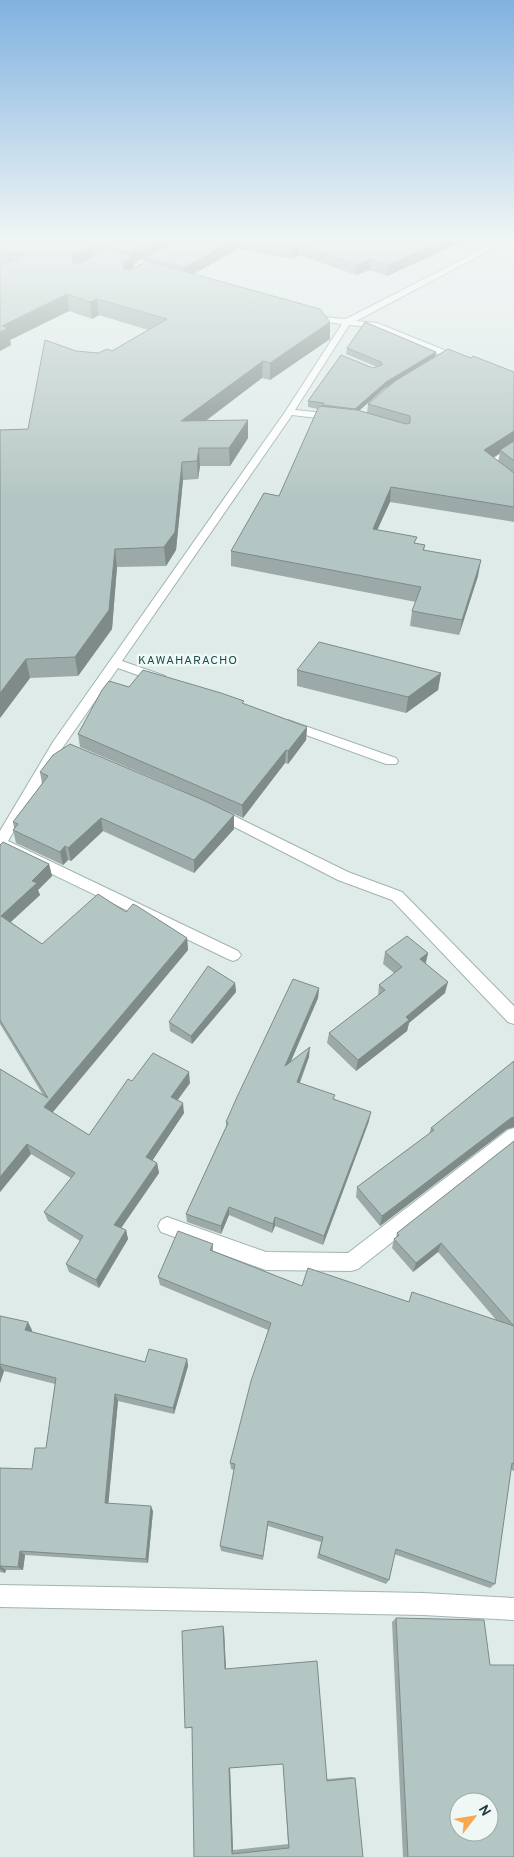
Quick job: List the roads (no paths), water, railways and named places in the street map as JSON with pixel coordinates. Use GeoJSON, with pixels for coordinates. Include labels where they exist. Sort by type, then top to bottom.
{"type":"FeatureCollection","features":[{"type":"Feature","properties":{"kind":"street"},"geometry":{"type":"LineString","coordinates":[[233,954],[0,843],[58,745],[290,412],[331,352],[346,325]]}},
{"type":"Feature","properties":{"kind":"street"},"geometry":{"type":"LineString","coordinates":[[371,325],[468,362]]}},
{"type":"Feature","properties":{"kind":"street"},"geometry":{"type":"LineString","coordinates":[[441,360],[450,355]]}},
{"type":"Feature","properties":{"kind":"street"},"geometry":{"type":"LineString","coordinates":[[290,412],[347,419]]}},
{"type":"Feature","properties":{"kind":"street"},"geometry":{"type":"LineString","coordinates":[[514,448],[488,465],[514,485]]}},
{"type":"Feature","properties":{"kind":"street"},"geometry":{"type":"LineString","coordinates":[[115,663],[176,684]]}},
{"type":"Feature","properties":{"kind":"street"},"geometry":{"type":"LineString","coordinates":[[274,718],[391,761]]}},
{"type":"Feature","properties":{"kind":"street"},"geometry":{"type":"LineString","coordinates":[[58,745],[76,753]]}},
{"type":"Feature","properties":{"kind":"street"},"geometry":{"type":"LineString","coordinates":[[201,806],[342,876],[398,896],[514,1017]]}},
{"type":"Feature","properties":{"kind":"street"},"geometry":{"type":"LineString","coordinates":[[167,1226],[266,1261],[350,1262],[514,1136]]}},
{"type":"Feature","properties":{"kind":"street"},"geometry":{"type":"LineString","coordinates":[[0,1596],[423,1604],[514,1609]]}},
{"type":"Feature","properties":{"kind":"district","name":"KAWAHARACHO"},"geometry":{"type":"Point","coordinates":[188,660]}}]}
